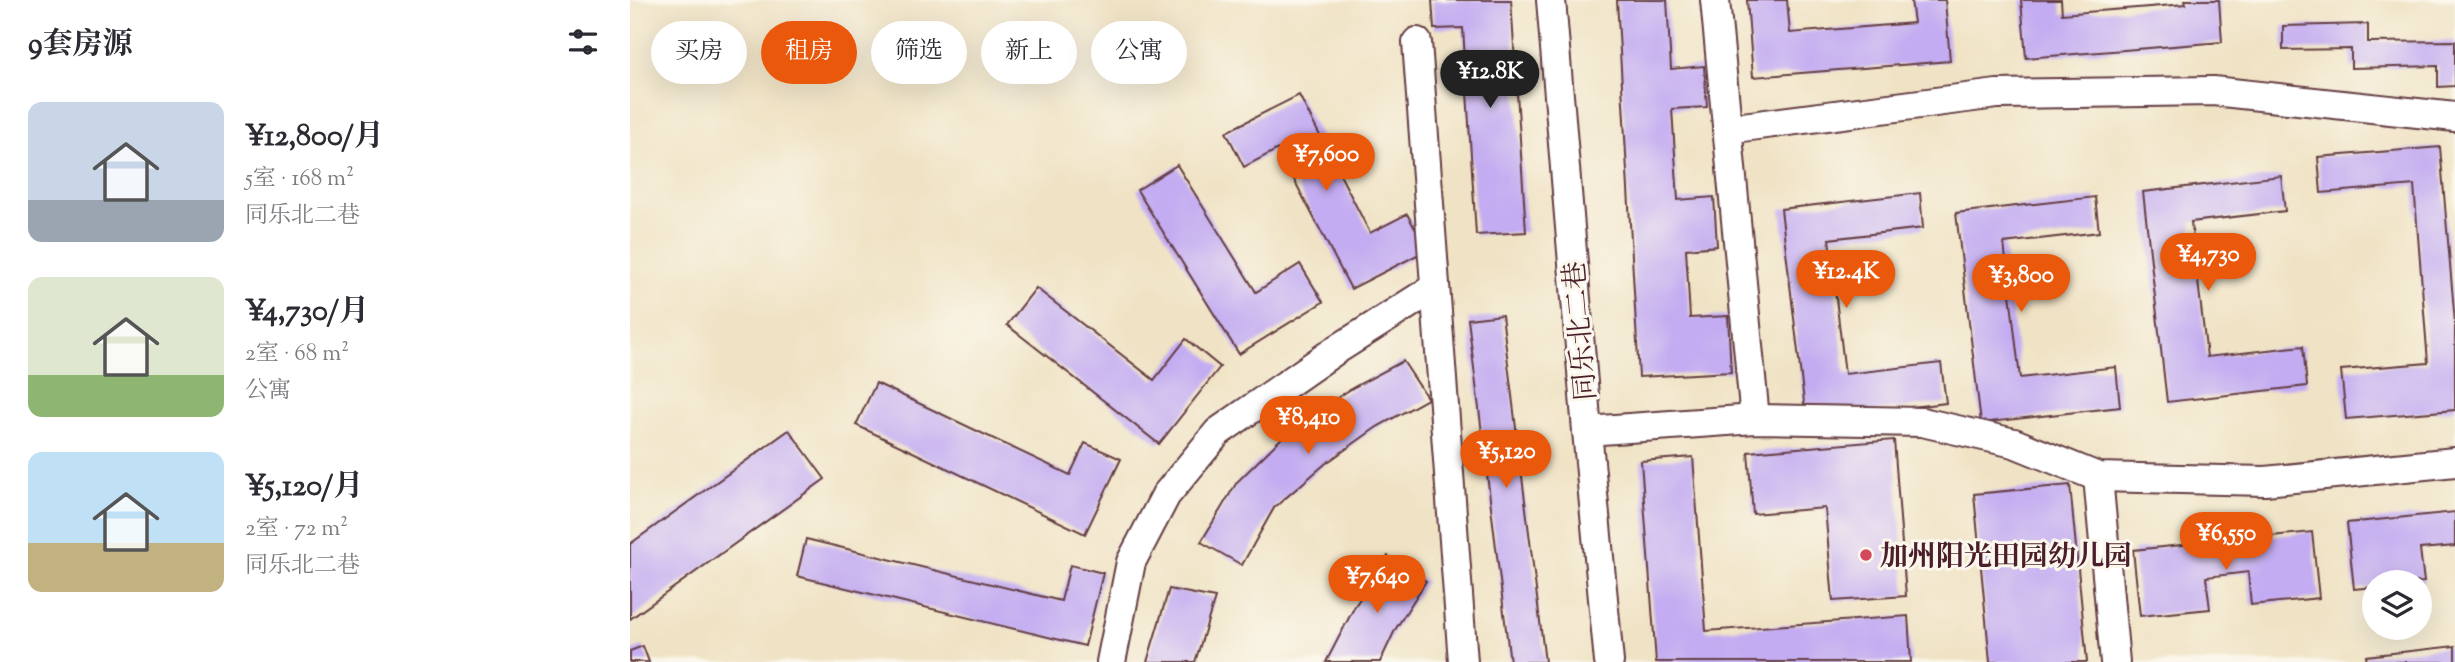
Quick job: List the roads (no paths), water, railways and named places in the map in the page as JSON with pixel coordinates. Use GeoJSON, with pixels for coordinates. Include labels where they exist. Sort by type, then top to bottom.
{"type":"FeatureCollection","features":[{"type":"Feature","properties":{"kind":"street","name":"同乐北二巷"},"geometry":{"type":"LineString","coordinates":[[1551,0],[1609,662]]}},
{"type":"Feature","properties":{"kind":"street"},"geometry":{"type":"LineString","coordinates":[[1716,0],[1755,419]]}},
{"type":"Feature","properties":{"kind":"street"},"geometry":{"type":"LineString","coordinates":[[1417,42],[1463,662]]}},
{"type":"Feature","properties":{"kind":"street"},"geometry":{"type":"LineString","coordinates":[[1727,129],[1997,94],[2213,91],[2454,124]]}},
{"type":"Feature","properties":{"kind":"street"},"geometry":{"type":"LineString","coordinates":[[1111,662],[1131,562],[1166,495],[1219,432],[1333,352],[1434,288]]}},
{"type":"Feature","properties":{"kind":"street"},"geometry":{"type":"LineString","coordinates":[[1587,431],[1755,419],[1922,422],[2014,443],[2098,477],[2265,481],[2455,462]]}},
{"type":"Feature","properties":{"kind":"street"},"geometry":{"type":"LineString","coordinates":[[2098,477],[2115,662]]}},
{"type":"Feature","properties":{"kind":"place","name":"加州阳光田园幼儿园"},"geometry":{"type":"Point","coordinates":[1866,555]}}]}
